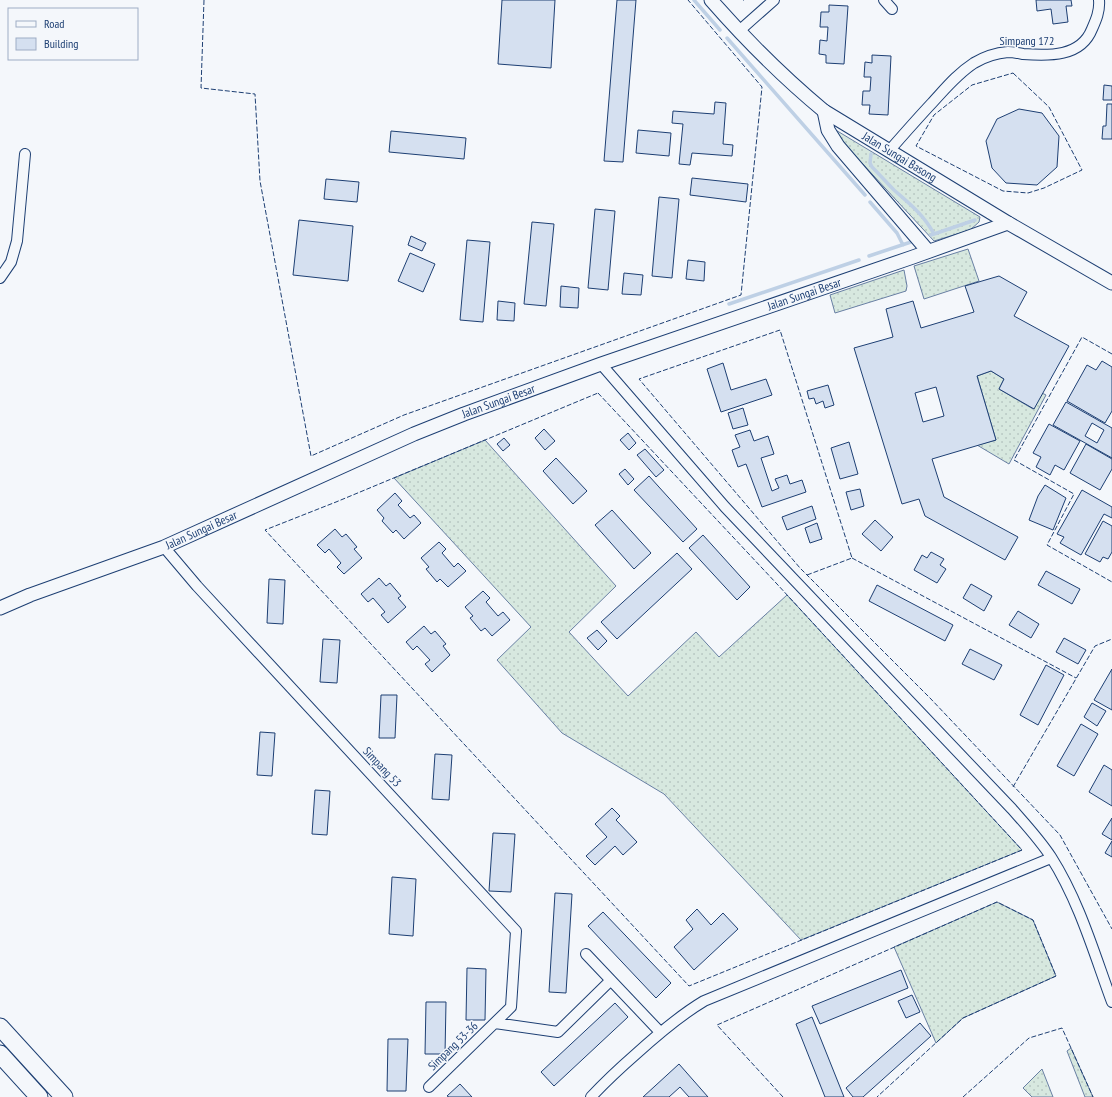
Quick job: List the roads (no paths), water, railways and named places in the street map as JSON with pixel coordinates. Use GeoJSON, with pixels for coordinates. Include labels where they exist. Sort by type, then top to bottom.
{"type":"FeatureCollection","features":[{"type":"Feature","properties":{"kind":"highway"},"geometry":{"type":"LineString","coordinates":[[0,1027],[64,1097]]}},
{"type":"Feature","properties":{"kind":"highway"},"geometry":{"type":"LineString","coordinates":[[0,1054],[39,1097]]}},
{"type":"Feature","properties":{"kind":"street","name":"Jalan Sungai Basong"},"geometry":{"type":"LineString","coordinates":[[712,0],[738,31],[784,76],[824,111],[1008,223],[1112,283]]}},
{"type":"Feature","properties":{"kind":"street"},"geometry":{"type":"LineString","coordinates":[[738,31],[774,0]]}},
{"type":"Feature","properties":{"kind":"street"},"geometry":{"type":"LineString","coordinates":[[884,0],[892,9]]}},
{"type":"Feature","properties":{"kind":"street","name":"Simpang 172"},"geometry":{"type":"LineString","coordinates":[[889,151],[957,75],[974,63],[991,55],[1009,52],[1056,55],[1069,52],[1081,45],[1090,34],[1096,22],[1100,8],[1099,0]]}},
{"type":"Feature","properties":{"kind":"street"},"geometry":{"type":"LineString","coordinates":[[824,111],[828,130],[838,146],[928,251]]}},
{"type":"Feature","properties":{"kind":"street"},"geometry":{"type":"LineString","coordinates":[[0,278],[11,262],[17,241],[25,154]]}},
{"type":"Feature","properties":{"kind":"street","name":"Jalan Sungai Besar"},"geometry":{"type":"LineString","coordinates":[[0,608],[30,595],[164,547],[414,434],[464,414],[601,364],[1008,223]]}},
{"type":"Feature","properties":{"kind":"street"},"geometry":{"type":"LineString","coordinates":[[601,364],[725,507],[1012,809],[1038,840],[1062,877],[1078,911],[1112,1002]]}},
{"type":"Feature","properties":{"kind":"street","name":"Simpang 53"},"geometry":{"type":"LineString","coordinates":[[164,547],[203,592],[516,931],[511,1007],[495,1023]]}},
{"type":"Feature","properties":{"kind":"street"},"geometry":{"type":"LineString","coordinates":[[591,1097],[604,1083],[660,1032],[689,1010],[704,1001],[1051,858]]}},
{"type":"Feature","properties":{"kind":"street"},"geometry":{"type":"LineString","coordinates":[[586,954],[660,1032]]}},
{"type":"Feature","properties":{"kind":"street"},"geometry":{"type":"LineString","coordinates":[[495,1023],[558,1032],[610,981]]}},
{"type":"Feature","properties":{"kind":"street","name":"Simpang 53-36"},"geometry":{"type":"LineString","coordinates":[[429,1087],[495,1023]]}},
{"type":"Feature","properties":{"kind":"waterway"},"geometry":{"type":"LineString","coordinates":[[694,0],[720,30]]}},
{"type":"Feature","properties":{"kind":"waterway"},"geometry":{"type":"LineString","coordinates":[[727,38],[865,195]]}},
{"type":"Feature","properties":{"kind":"waterway"},"geometry":{"type":"LineString","coordinates":[[871,154],[870,163],[872,167],[921,215],[934,234]]}},
{"type":"Feature","properties":{"kind":"waterway"},"geometry":{"type":"LineString","coordinates":[[870,202],[897,233],[903,245]]}},
{"type":"Feature","properties":{"kind":"waterway"},"geometry":{"type":"LineString","coordinates":[[931,235],[975,220]]}},
{"type":"Feature","properties":{"kind":"waterway"},"geometry":{"type":"LineString","coordinates":[[869,256],[911,242]]}},
{"type":"Feature","properties":{"kind":"waterway"},"geometry":{"type":"LineString","coordinates":[[729,304],[859,260]]}}]}
